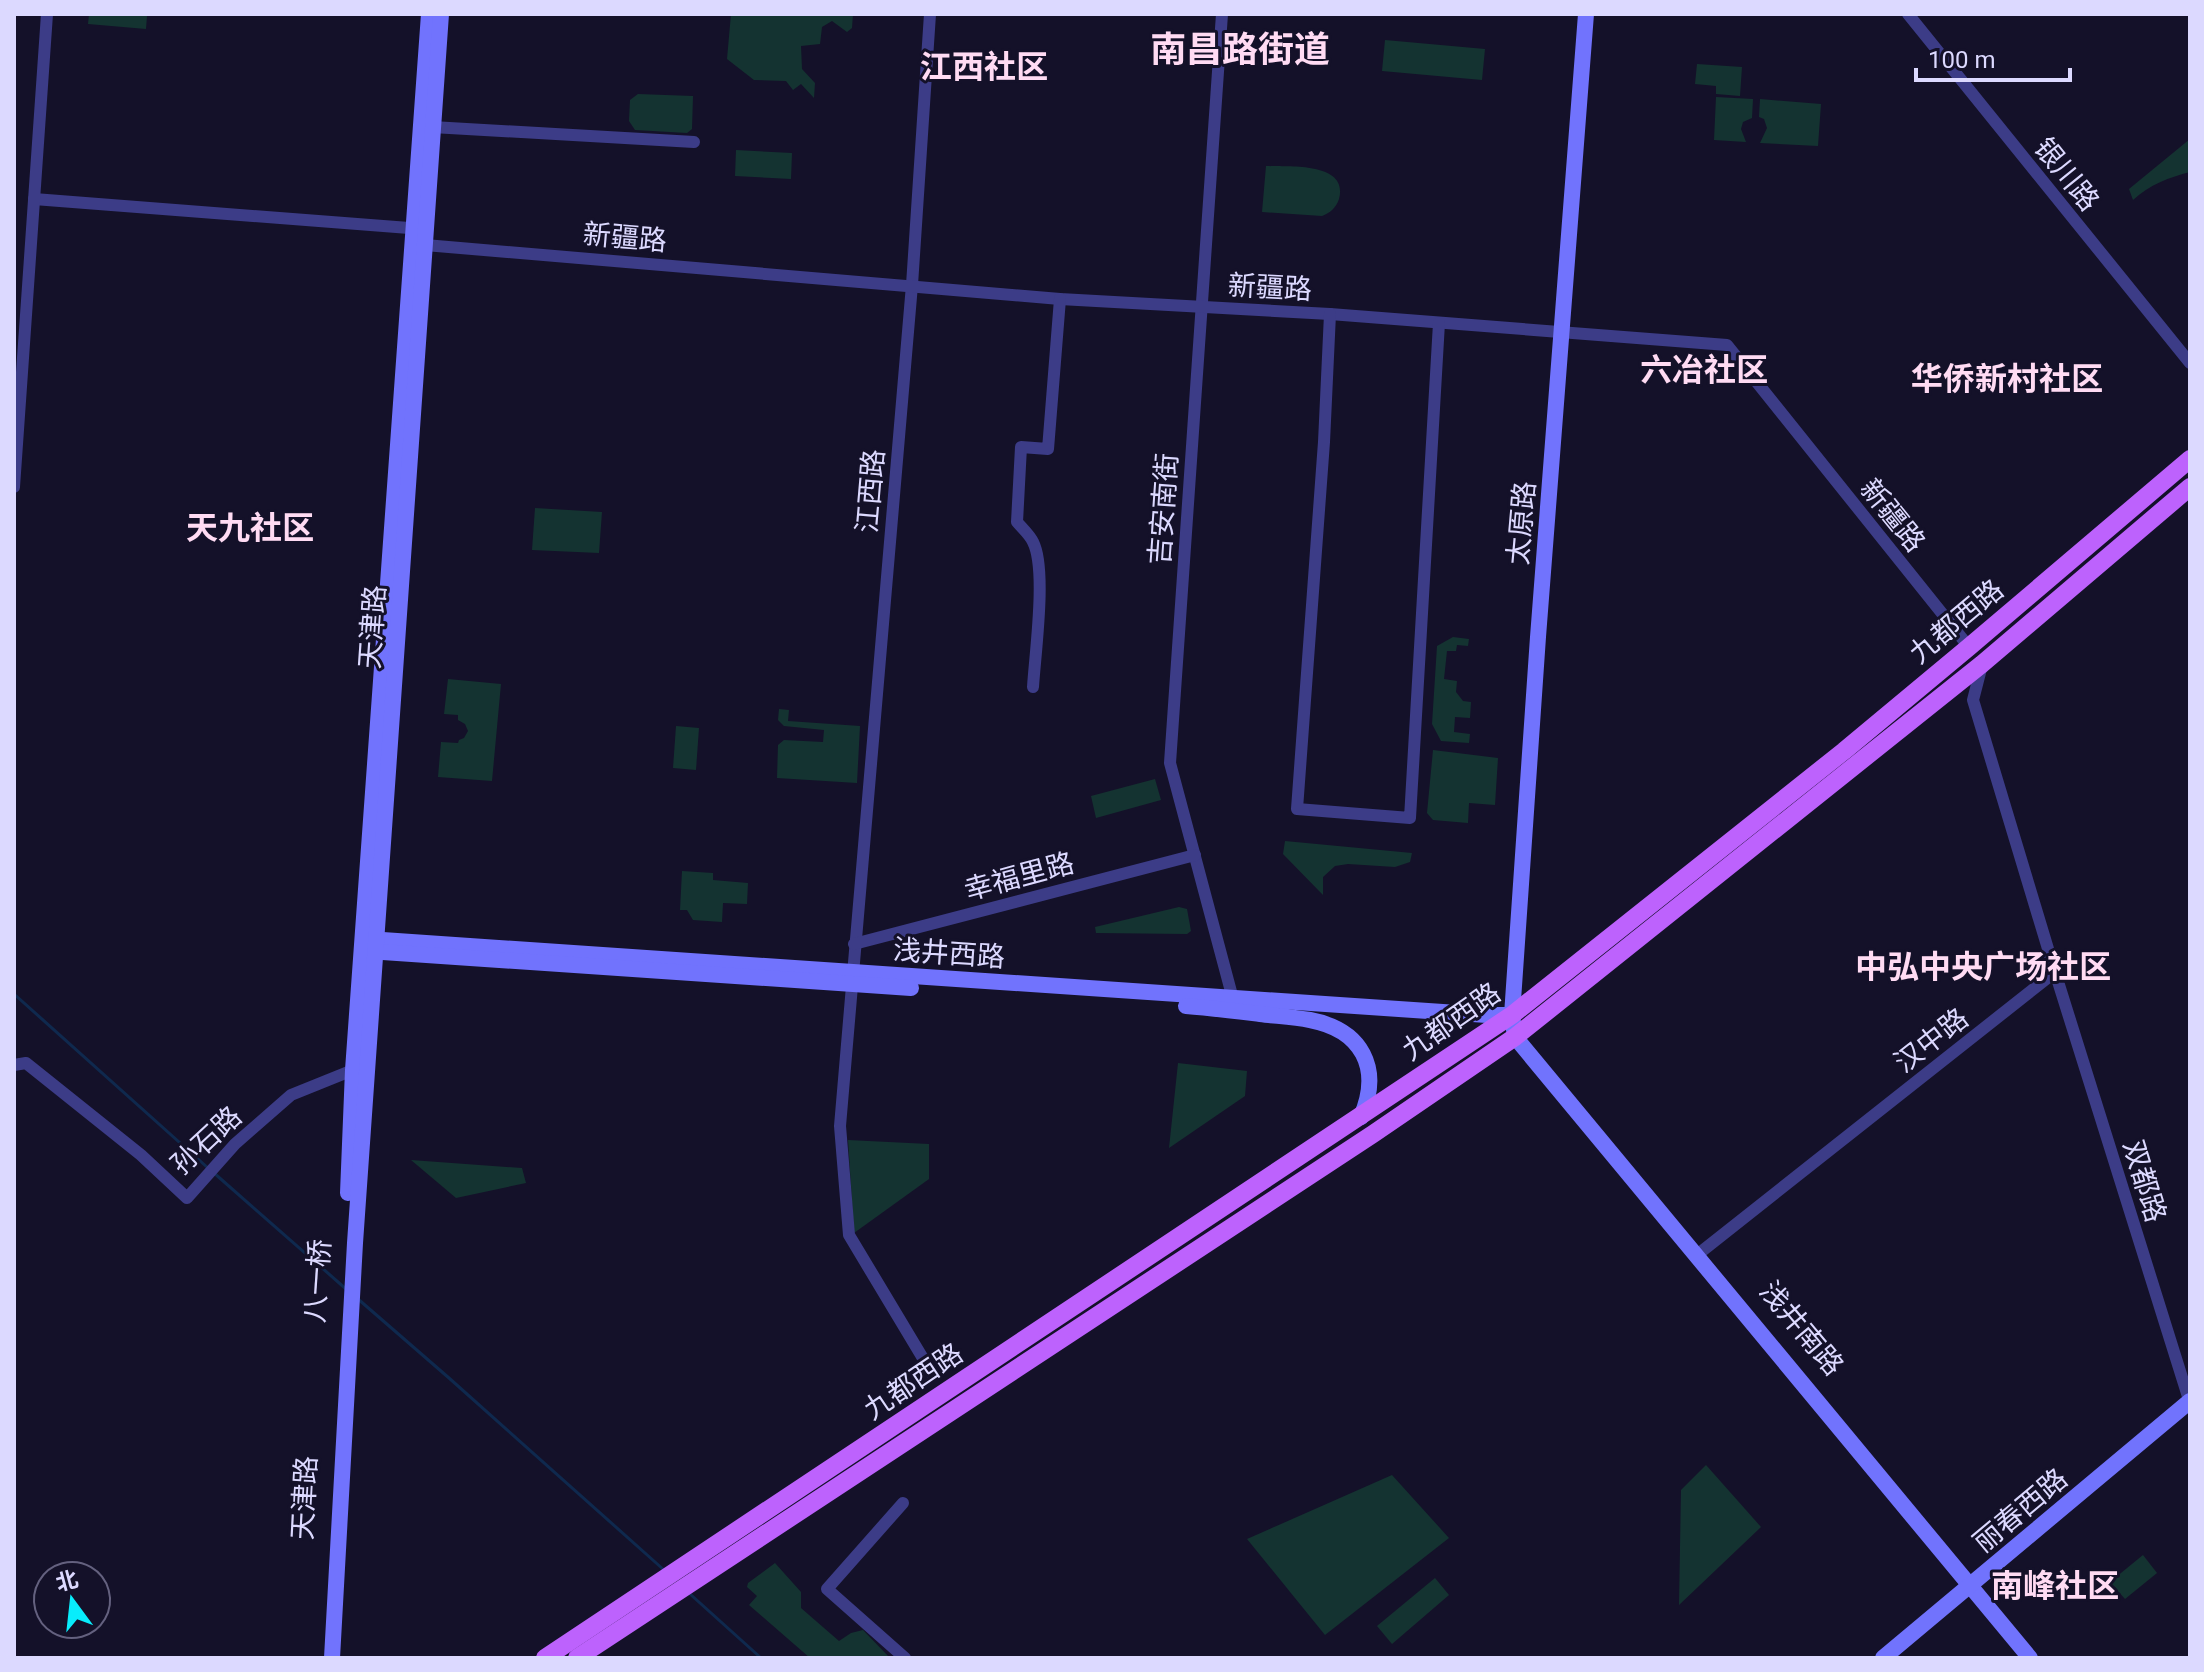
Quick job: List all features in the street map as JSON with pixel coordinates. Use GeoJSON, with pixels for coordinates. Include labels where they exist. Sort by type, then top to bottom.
{"type":"FeatureCollection","features":[{"type":"Feature","properties":{"kind":"main road","name":"天津路"},"geometry":{"type":"LineString","coordinates":[[421,234],[429,14]]}},
{"type":"Feature","properties":{"kind":"main road","name":"天津路"},"geometry":{"type":"LineString","coordinates":[[346,1226],[370,945],[421,234],[441,14]]}},
{"type":"Feature","properties":{"kind":"main road","name":"太原路"},"geometry":{"type":"LineString","coordinates":[[1519,1034],[1512,1015],[1586,14]]}},
{"type":"Feature","properties":{"kind":"main road","name":"九都西路"},"geometry":{"type":"LineString","coordinates":[[699,1567],[1512,1015],[1844,751],[2190,459]]}},
{"type":"Feature","properties":{"kind":"main road","name":"九都西路"},"geometry":{"type":"LineString","coordinates":[[699,1567],[1360,1143],[1519,1034],[1982,664],[2190,487]]}},
{"type":"Feature","properties":{"kind":"main road","name":"浅井西路"},"geometry":{"type":"LineString","coordinates":[[370,945],[851,978],[1512,1015]]}},
{"type":"Feature","properties":{"kind":"main road","name":"浅井西路"},"geometry":{"type":"LineString","coordinates":[[851,978],[1198,1007],[1313,1021],[1341,1031],[1359,1046],[1370,1066],[1368,1098],[1361,1117]]}},
{"type":"Feature","properties":{"kind":"main road","name":"浅井南路"},"geometry":{"type":"LineString","coordinates":[[1519,1034],[1976,1586],[2040,1658]]}},
{"type":"Feature","properties":{"kind":"main road","name":"天津路"},"geometry":{"type":"LineString","coordinates":[[355,1243],[360,1070]]}},
{"type":"Feature","properties":{"kind":"main road","name":"八一桥"},"geometry":{"type":"LineString","coordinates":[[344,1346],[346,1226]]}},
{"type":"Feature","properties":{"kind":"main road","name":"八一桥"},"geometry":{"type":"LineString","coordinates":[[344,1346],[355,1243]]}},
{"type":"Feature","properties":{"kind":"main road","name":"天津路"},"geometry":{"type":"LineString","coordinates":[[322,1658],[344,1346]]}},
{"type":"Feature","properties":{"kind":"main road","name":"天津路"},"geometry":{"type":"LineString","coordinates":[[332,1658],[344,1346]]}},
{"type":"Feature","properties":{"kind":"main road","name":"丽春西路"},"geometry":{"type":"LineString","coordinates":[[1896,1658],[2190,1402]]}},
{"type":"Feature","properties":{"kind":"main road","name":"丽春西路"},"geometry":{"type":"LineString","coordinates":[[1883,1658],[2190,1414]]}},
{"type":"Feature","properties":{"kind":"main road"},"geometry":{"type":"LineString","coordinates":[[545,1658],[636,1598],[699,1567]]}},
{"type":"Feature","properties":{"kind":"main road"},"geometry":{"type":"LineString","coordinates":[[577,1658],[651,1610],[699,1567]]}},
{"type":"Feature","properties":{"kind":"main road","name":"浅井南路"},"geometry":{"type":"LineString","coordinates":[[1976,1586],[2030,1658]]}},
{"type":"Feature","properties":{"kind":"street"},"geometry":{"type":"LineString","coordinates":[[14,487],[47,14]]}},
{"type":"Feature","properties":{"kind":"street","name":"江西路"},"geometry":{"type":"LineString","coordinates":[[930,14],[912,285],[840,1126],[849,1235],[933,1375]]}},
{"type":"Feature","properties":{"kind":"street","name":"吉安南街"},"geometry":{"type":"LineString","coordinates":[[1222,14],[1170,763],[1233,999]]}},
{"type":"Feature","properties":{"kind":"street","name":"银川路"},"geometry":{"type":"LineString","coordinates":[[1908,14],[2190,363]]}},
{"type":"Feature","properties":{"kind":"street"},"geometry":{"type":"LineString","coordinates":[[432,127],[694,142]]}},
{"type":"Feature","properties":{"kind":"street","name":"新疆路"},"geometry":{"type":"LineString","coordinates":[[34,199],[421,234],[1060,299],[1330,314],[1727,345],[1969,647]]}},
{"type":"Feature","properties":{"kind":"street"},"geometry":{"type":"LineString","coordinates":[[1033,687],[1040,583],[1033,541],[1017,522],[1021,447],[1048,449],[1060,299]]}},
{"type":"Feature","properties":{"kind":"street"},"geometry":{"type":"LineString","coordinates":[[1330,314],[1324,442],[1297,809],[1410,818],[1439,323]]}},
{"type":"Feature","properties":{"kind":"street"},"geometry":{"type":"LineString","coordinates":[[1982,664],[1973,700],[2055,972]]}},
{"type":"Feature","properties":{"kind":"street","name":"幸福里路"},"geometry":{"type":"LineString","coordinates":[[854,944],[1195,855]]}},
{"type":"Feature","properties":{"kind":"street","name":"汉中路"},"geometry":{"type":"LineString","coordinates":[[1700,1253],[2055,972]]}},
{"type":"Feature","properties":{"kind":"street","name":"双都路"},"geometry":{"type":"LineString","coordinates":[[2055,972],[2190,1402]]}},
{"type":"Feature","properties":{"kind":"street","name":"孙石路"},"geometry":{"type":"LineString","coordinates":[[14,1065],[26,1063],[141,1155],[187,1198],[235,1144],[291,1095],[360,1070]]}},
{"type":"Feature","properties":{"kind":"street"},"geometry":{"type":"LineString","coordinates":[[903,1503],[827,1589],[905,1658]]}},
{"type":"Feature","properties":{"kind":"green space"},"geometry":{"type":"Polygon","coordinates":[[[89,14],[147,16],[146,29],[88,24],[89,14]]]}},
{"type":"Feature","properties":{"kind":"green space"},"geometry":{"type":"Polygon","coordinates":[[[731,14],[853,14],[852,28],[847,32],[832,21],[822,27],[820,44],[801,46],[802,69],[815,83],[814,98],[801,84],[793,90],[786,81],[754,80],[727,59],[731,14]]]}},
{"type":"Feature","properties":{"kind":"green space"},"geometry":{"type":"Polygon","coordinates":[[[1385,40],[1485,49],[1482,80],[1382,71],[1385,40]]]}},
{"type":"Feature","properties":{"kind":"green space"},"geometry":{"type":"Polygon","coordinates":[[[1697,64],[1742,67],[1740,96],[1716,94],[1716,86],[1695,84],[1697,64]]]}},
{"type":"Feature","properties":{"kind":"green space"},"geometry":{"type":"Polygon","coordinates":[[[638,94],[693,96],[692,129],[687,133],[635,130],[629,121],[630,100],[638,94]]]}},
{"type":"Feature","properties":{"kind":"green space"},"geometry":{"type":"Polygon","coordinates":[[[1716,97],[1753,99],[1752,118],[1743,122],[1741,129],[1746,142],[1714,140],[1716,97]]]}},
{"type":"Feature","properties":{"kind":"green space"},"geometry":{"type":"Polygon","coordinates":[[[1760,99],[1821,104],[1818,146],[1760,143],[1767,128],[1764,119],[1759,117],[1760,99]]]}},
{"type":"Feature","properties":{"kind":"green space"},"geometry":{"type":"Polygon","coordinates":[[[2190,139],[2190,172],[2160,182],[2133,200],[2129,189],[2190,139]]]}},
{"type":"Feature","properties":{"kind":"green space"},"geometry":{"type":"Polygon","coordinates":[[[736,150],[792,153],[791,179],[735,176],[736,150]]]}},
{"type":"Feature","properties":{"kind":"green space"},"geometry":{"type":"Polygon","coordinates":[[[1266,166],[1302,167],[1326,173],[1335,178],[1340,187],[1338,202],[1322,216],[1262,212],[1266,166]]]}},
{"type":"Feature","properties":{"kind":"green space"},"geometry":{"type":"Polygon","coordinates":[[[535,508],[602,512],[599,553],[532,550],[535,508]]]}},
{"type":"Feature","properties":{"kind":"green space"},"geometry":{"type":"Polygon","coordinates":[[[1453,637],[1469,639],[1468,646],[1457,645],[1456,651],[1447,651],[1444,679],[1457,681],[1456,692],[1463,701],[1471,702],[1470,718],[1455,717],[1454,732],[1470,734],[1469,743],[1441,741],[1432,724],[1437,646],[1453,637]]]}},
{"type":"Feature","properties":{"kind":"green space"},"geometry":{"type":"Polygon","coordinates":[[[448,679],[501,684],[492,781],[438,777],[441,742],[458,743],[468,731],[465,724],[458,720],[458,715],[444,714],[448,679]]]}},
{"type":"Feature","properties":{"kind":"green space"},"geometry":{"type":"Polygon","coordinates":[[[779,709],[789,710],[788,721],[860,726],[857,783],[777,778],[778,745],[784,740],[823,742],[824,730],[784,726],[778,720],[779,709]]]}},
{"type":"Feature","properties":{"kind":"green space"},"geometry":{"type":"Polygon","coordinates":[[[676,726],[699,728],[696,770],[673,768],[676,726]]]}},
{"type":"Feature","properties":{"kind":"green space"},"geometry":{"type":"Polygon","coordinates":[[[1433,750],[1498,758],[1495,805],[1469,803],[1468,823],[1433,820],[1427,813],[1433,750]]]}},
{"type":"Feature","properties":{"kind":"green space"},"geometry":{"type":"Polygon","coordinates":[[[1155,779],[1161,800],[1096,818],[1091,796],[1155,779]]]}},
{"type":"Feature","properties":{"kind":"green space"},"geometry":{"type":"Polygon","coordinates":[[[1285,841],[1412,853],[1410,862],[1395,867],[1335,866],[1323,877],[1323,895],[1283,854],[1285,841]]]}},
{"type":"Feature","properties":{"kind":"green space"},"geometry":{"type":"Polygon","coordinates":[[[682,871],[713,873],[713,880],[748,883],[747,904],[723,903],[722,922],[693,920],[687,910],[680,910],[682,871]]]}},
{"type":"Feature","properties":{"kind":"green space"},"geometry":{"type":"Polygon","coordinates":[[[1179,907],[1187,909],[1191,931],[1187,934],[1096,933],[1095,927],[1179,907]]]}},
{"type":"Feature","properties":{"kind":"green space"},"geometry":{"type":"Polygon","coordinates":[[[1178,1063],[1247,1071],[1245,1096],[1169,1148],[1178,1063]]]}},
{"type":"Feature","properties":{"kind":"green space"},"geometry":{"type":"Polygon","coordinates":[[[848,1140],[929,1144],[929,1179],[854,1233],[848,1140]]]}},
{"type":"Feature","properties":{"kind":"green space"},"geometry":{"type":"Polygon","coordinates":[[[411,1160],[522,1168],[526,1183],[456,1198],[411,1160]]]}},
{"type":"Feature","properties":{"kind":"green space"},"geometry":{"type":"Polygon","coordinates":[[[1706,1465],[1761,1527],[1679,1605],[1681,1490],[1706,1465]]]}},
{"type":"Feature","properties":{"kind":"green space"},"geometry":{"type":"Polygon","coordinates":[[[1392,1475],[1449,1538],[1325,1635],[1247,1539],[1392,1475]]]}},
{"type":"Feature","properties":{"kind":"green space"},"geometry":{"type":"Polygon","coordinates":[[[2143,1555],[2157,1573],[2125,1599],[2110,1582],[2143,1555]]]}},
{"type":"Feature","properties":{"kind":"green space"},"geometry":{"type":"Polygon","coordinates":[[[775,1563],[801,1592],[801,1608],[839,1641],[863,1630],[890,1658],[810,1658],[749,1605],[757,1596],[747,1587],[748,1583],[775,1563]]]}},
{"type":"Feature","properties":{"kind":"green space"},"geometry":{"type":"Polygon","coordinates":[[[1435,1578],[1449,1595],[1392,1644],[1377,1626],[1435,1578]]]}},
{"type":"Feature","properties":{"kind":"waterway"},"geometry":{"type":"LineString","coordinates":[[14,994],[208,1168]]}},
{"type":"Feature","properties":{"kind":"waterway"},"geometry":{"type":"LineString","coordinates":[[214,1173],[346,1289]]}},
{"type":"Feature","properties":{"kind":"waterway"},"geometry":{"type":"LineString","coordinates":[[358,1299],[664,1570]]}},
{"type":"Feature","properties":{"kind":"waterway"},"geometry":{"type":"LineString","coordinates":[[690,1594],[761,1658]]}},
{"type":"Feature","properties":{"kind":"district","name":"南昌路街道"},"geometry":{"type":"Point","coordinates":[1240,49]}},
{"type":"Feature","properties":{"kind":"district","name":"江西社区"},"geometry":{"type":"Point","coordinates":[984,67]}},
{"type":"Feature","properties":{"kind":"district","name":"六冶社区"},"geometry":{"type":"Point","coordinates":[1704,370]}},
{"type":"Feature","properties":{"kind":"district","name":"华侨新村社区"},"geometry":{"type":"Point","coordinates":[2007,379]}},
{"type":"Feature","properties":{"kind":"district","name":"天九社区"},"geometry":{"type":"Point","coordinates":[250,528]}},
{"type":"Feature","properties":{"kind":"district","name":"中弘中央广场社区"},"geometry":{"type":"Point","coordinates":[1983,967]}},
{"type":"Feature","properties":{"kind":"district","name":"南峰社区"},"geometry":{"type":"Point","coordinates":[2055,1586]}}]}
